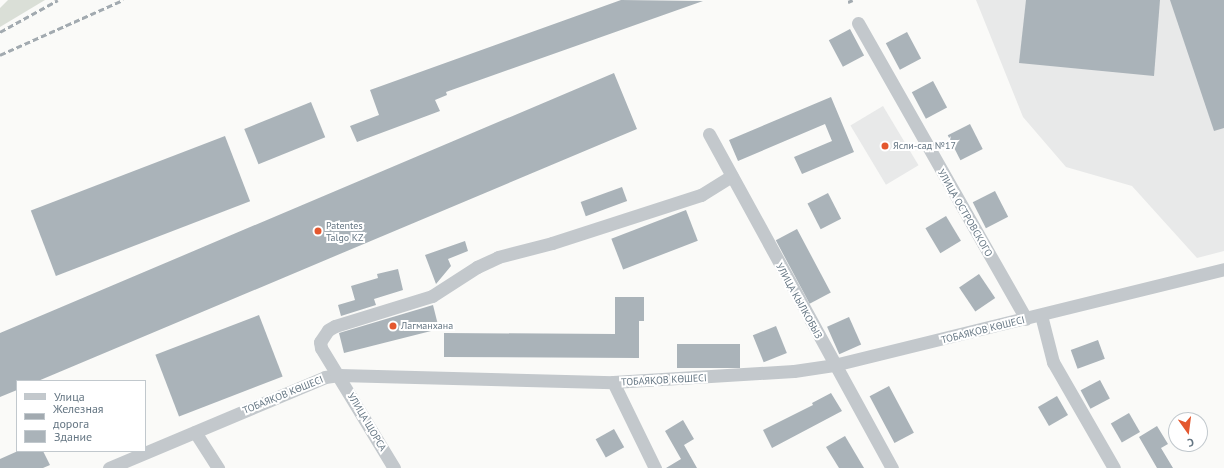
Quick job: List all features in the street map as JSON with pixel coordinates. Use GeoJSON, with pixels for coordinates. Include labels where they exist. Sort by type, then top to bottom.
{"type":"FeatureCollection","features":[{"type":"Feature","properties":{"kind":"street","name":"УЛИЦА ОСТРОВСКОГО"},"geometry":{"type":"LineString","coordinates":[[858,23],[1026,319]]}},
{"type":"Feature","properties":{"kind":"street","name":"УЛИЦА КЫЛКОБЫЗ"},"geometry":{"type":"LineString","coordinates":[[710,134],[834,366],[892,468]]}},
{"type":"Feature","properties":{"kind":"street","name":"УЛИЦА ЩОРСА"},"geometry":{"type":"LineString","coordinates":[[394,468],[339,375],[321,348],[320,342],[335,326],[432,296],[477,267],[498,257],[567,238],[700,195],[732,176]]}},
{"type":"Feature","properties":{"kind":"street","name":"ТОБАЯҚОВ КӨШЕСІ"},"geometry":{"type":"LineString","coordinates":[[109,468],[309,383],[339,375],[612,382],[759,375],[834,366],[1224,269]]}},
{"type":"Feature","properties":{"kind":"street"},"geometry":{"type":"LineString","coordinates":[[1041,315],[1053,362],[1114,468]]}},
{"type":"Feature","properties":{"kind":"street"},"geometry":{"type":"LineString","coordinates":[[612,382],[655,468]]}},
{"type":"Feature","properties":{"kind":"street"},"geometry":{"type":"LineString","coordinates":[[195,432],[218,468]]}},
{"type":"Feature","properties":{"kind":"shaded area"},"geometry":{"type":"Polygon","coordinates":[[[8,0],[45,0],[0,27],[0,8],[8,0]]]}},
{"type":"Feature","properties":{"kind":"shaded area"},"geometry":{"type":"Polygon","coordinates":[[[976,0],[1224,0],[1224,251],[1197,258],[1132,186],[1066,167],[1023,117],[976,0]]]}},
{"type":"Feature","properties":{"kind":"shaded area","name":"Ясли-сад №17"},"geometry":{"type":"Polygon","coordinates":[[[883,106],[919,165],[886,185],[850,126],[883,106]]]}},
{"type":"Feature","properties":{"kind":"building"},"geometry":{"type":"Polygon","coordinates":[[[621,0],[703,1],[446,92],[447,95],[435,100],[440,111],[357,142],[350,126],[379,115],[370,90],[621,0]]]}},
{"type":"Feature","properties":{"kind":"building"},"geometry":{"type":"Polygon","coordinates":[[[1026,0],[1160,0],[1154,76],[1019,63],[1026,0]]]}},
{"type":"Feature","properties":{"kind":"building"},"geometry":{"type":"Polygon","coordinates":[[[1170,0],[1224,0],[1224,128],[1214,131],[1170,0]]]}},
{"type":"Feature","properties":{"kind":"building"},"geometry":{"type":"Polygon","coordinates":[[[850,29],[864,55],[843,67],[829,40],[850,29]]]}},
{"type":"Feature","properties":{"kind":"building"},"geometry":{"type":"Polygon","coordinates":[[[907,32],[921,58],[900,70],[886,43],[907,32]]]}},
{"type":"Feature","properties":{"kind":"building","name":"Patentes Talgo KZ"},"geometry":{"type":"Polygon","coordinates":[[[614,73],[637,129],[40,380],[16,380],[16,390],[0,397],[0,333],[614,73]]]}},
{"type":"Feature","properties":{"kind":"building"},"geometry":{"type":"Polygon","coordinates":[[[933,81],[947,107],[926,119],[912,92],[933,81]]]}},
{"type":"Feature","properties":{"kind":"building"},"geometry":{"type":"Polygon","coordinates":[[[831,97],[854,152],[802,174],[794,157],[832,141],[825,124],[738,161],[729,140],[831,97]]]}},
{"type":"Feature","properties":{"kind":"building"},"geometry":{"type":"Polygon","coordinates":[[[311,102],[325,137],[258,164],[244,129],[311,102]]]}},
{"type":"Feature","properties":{"kind":"building"},"geometry":{"type":"Polygon","coordinates":[[[970,124],[983,149],[960,160],[948,135],[970,124]]]}},
{"type":"Feature","properties":{"kind":"building"},"geometry":{"type":"Polygon","coordinates":[[[225,136],[250,201],[56,276],[31,211],[225,136]]]}},
{"type":"Feature","properties":{"kind":"building"},"geometry":{"type":"Polygon","coordinates":[[[622,187],[627,201],[586,216],[581,202],[622,187]]]}},
{"type":"Feature","properties":{"kind":"building"},"geometry":{"type":"Polygon","coordinates":[[[995,191],[1008,217],[986,228],[973,202],[995,191]]]}},
{"type":"Feature","properties":{"kind":"building"},"geometry":{"type":"Polygon","coordinates":[[[828,193],[841,219],[821,229],[808,203],[828,193]]]}},
{"type":"Feature","properties":{"kind":"building"},"geometry":{"type":"Polygon","coordinates":[[[686,210],[698,241],[623,269],[611,239],[686,210]]]}},
{"type":"Feature","properties":{"kind":"building"},"geometry":{"type":"Polygon","coordinates":[[[946,216],[961,241],[940,253],[925,228],[946,216]]]}},
{"type":"Feature","properties":{"kind":"building"},"geometry":{"type":"Polygon","coordinates":[[[797,229],[831,293],[810,304],[776,240],[797,229]]]}},
{"type":"Feature","properties":{"kind":"building"},"geometry":{"type":"Polygon","coordinates":[[[465,241],[468,251],[448,259],[451,266],[436,284],[425,255],[465,241]]]}},
{"type":"Feature","properties":{"kind":"building"},"geometry":{"type":"Polygon","coordinates":[[[398,269],[403,290],[374,299],[376,305],[341,316],[338,305],[355,300],[351,286],[378,278],[377,274],[398,269]]]}},
{"type":"Feature","properties":{"kind":"building"},"geometry":{"type":"Polygon","coordinates":[[[979,274],[995,298],[975,311],[959,287],[979,274]]]}},
{"type":"Feature","properties":{"kind":"building"},"geometry":{"type":"Polygon","coordinates":[[[615,297],[644,297],[644,321],[639,321],[639,358],[444,357],[444,333],[615,334],[615,297]]]}},
{"type":"Feature","properties":{"kind":"building"},"geometry":{"type":"Polygon","coordinates":[[[433,305],[439,329],[344,353],[339,333],[433,305]]]}},
{"type":"Feature","properties":{"kind":"building"},"geometry":{"type":"Polygon","coordinates":[[[259,315],[283,377],[179,416],[155,355],[259,315]]]}},
{"type":"Feature","properties":{"kind":"building"},"geometry":{"type":"Polygon","coordinates":[[[849,317],[861,344],[839,354],[827,327],[849,317]]]}},
{"type":"Feature","properties":{"kind":"building"},"geometry":{"type":"Polygon","coordinates":[[[776,326],[787,353],[764,362],[753,335],[776,326]]]}},
{"type":"Feature","properties":{"kind":"building"},"geometry":{"type":"Polygon","coordinates":[[[1098,340],[1105,359],[1078,369],[1071,350],[1098,340]]]}},
{"type":"Feature","properties":{"kind":"building"},"geometry":{"type":"Polygon","coordinates":[[[677,344],[740,344],[740,368],[677,368],[677,344]]]}},
{"type":"Feature","properties":{"kind":"building"},"geometry":{"type":"Polygon","coordinates":[[[1100,380],[1110,399],[1090,409],[1081,390],[1100,380]]]}},
{"type":"Feature","properties":{"kind":"building"},"geometry":{"type":"Polygon","coordinates":[[[889,386],[914,433],[894,443],[870,396],[889,386]]]}},
{"type":"Feature","properties":{"kind":"building"},"geometry":{"type":"Polygon","coordinates":[[[831,393],[842,411],[772,448],[763,430],[813,405],[812,403],[831,393]]]}},
{"type":"Feature","properties":{"kind":"building"},"geometry":{"type":"Polygon","coordinates":[[[1057,396],[1068,415],[1049,426],[1038,407],[1057,396]]]}},
{"type":"Feature","properties":{"kind":"building"},"geometry":{"type":"Polygon","coordinates":[[[1129,413],[1140,432],[1122,443],[1111,424],[1129,413]]]}},
{"type":"Feature","properties":{"kind":"building"},"geometry":{"type":"Polygon","coordinates":[[[683,420],[694,439],[684,445],[697,468],[666,468],[681,459],[665,431],[683,420]]]}},
{"type":"Feature","properties":{"kind":"building"},"geometry":{"type":"Polygon","coordinates":[[[1157,426],[1168,444],[1161,448],[1173,468],[1157,468],[1139,437],[1157,426]]]}},
{"type":"Feature","properties":{"kind":"building"},"geometry":{"type":"Polygon","coordinates":[[[614,429],[624,447],[606,458],[596,439],[614,429]]]}},
{"type":"Feature","properties":{"kind":"building"},"geometry":{"type":"Polygon","coordinates":[[[845,436],[864,468],[839,468],[826,447],[845,436]]]}},
{"type":"Feature","properties":{"kind":"building"},"geometry":{"type":"Polygon","coordinates":[[[16,452],[44,452],[50,465],[43,468],[0,468],[0,459],[16,452]]]}},
{"type":"Feature","properties":{"kind":"railway"},"geometry":{"type":"LineString","coordinates":[[0,32],[58,0]]}},
{"type":"Feature","properties":{"kind":"railway"},"geometry":{"type":"LineString","coordinates":[[0,55],[123,0]]}},
{"type":"Feature","properties":{"kind":"railway"},"geometry":{"type":"LineString","coordinates":[[848,2],[853,0]]}},
{"type":"Feature","properties":{"kind":"place","name":"Ясли-сад №17"},"geometry":{"type":"Point","coordinates":[885,146]}},
{"type":"Feature","properties":{"kind":"place","name":"Patentes Talgo KZ"},"geometry":{"type":"Point","coordinates":[318,231]}},
{"type":"Feature","properties":{"kind":"place","name":"Лагманхана"},"geometry":{"type":"Point","coordinates":[393,326]}}]}
